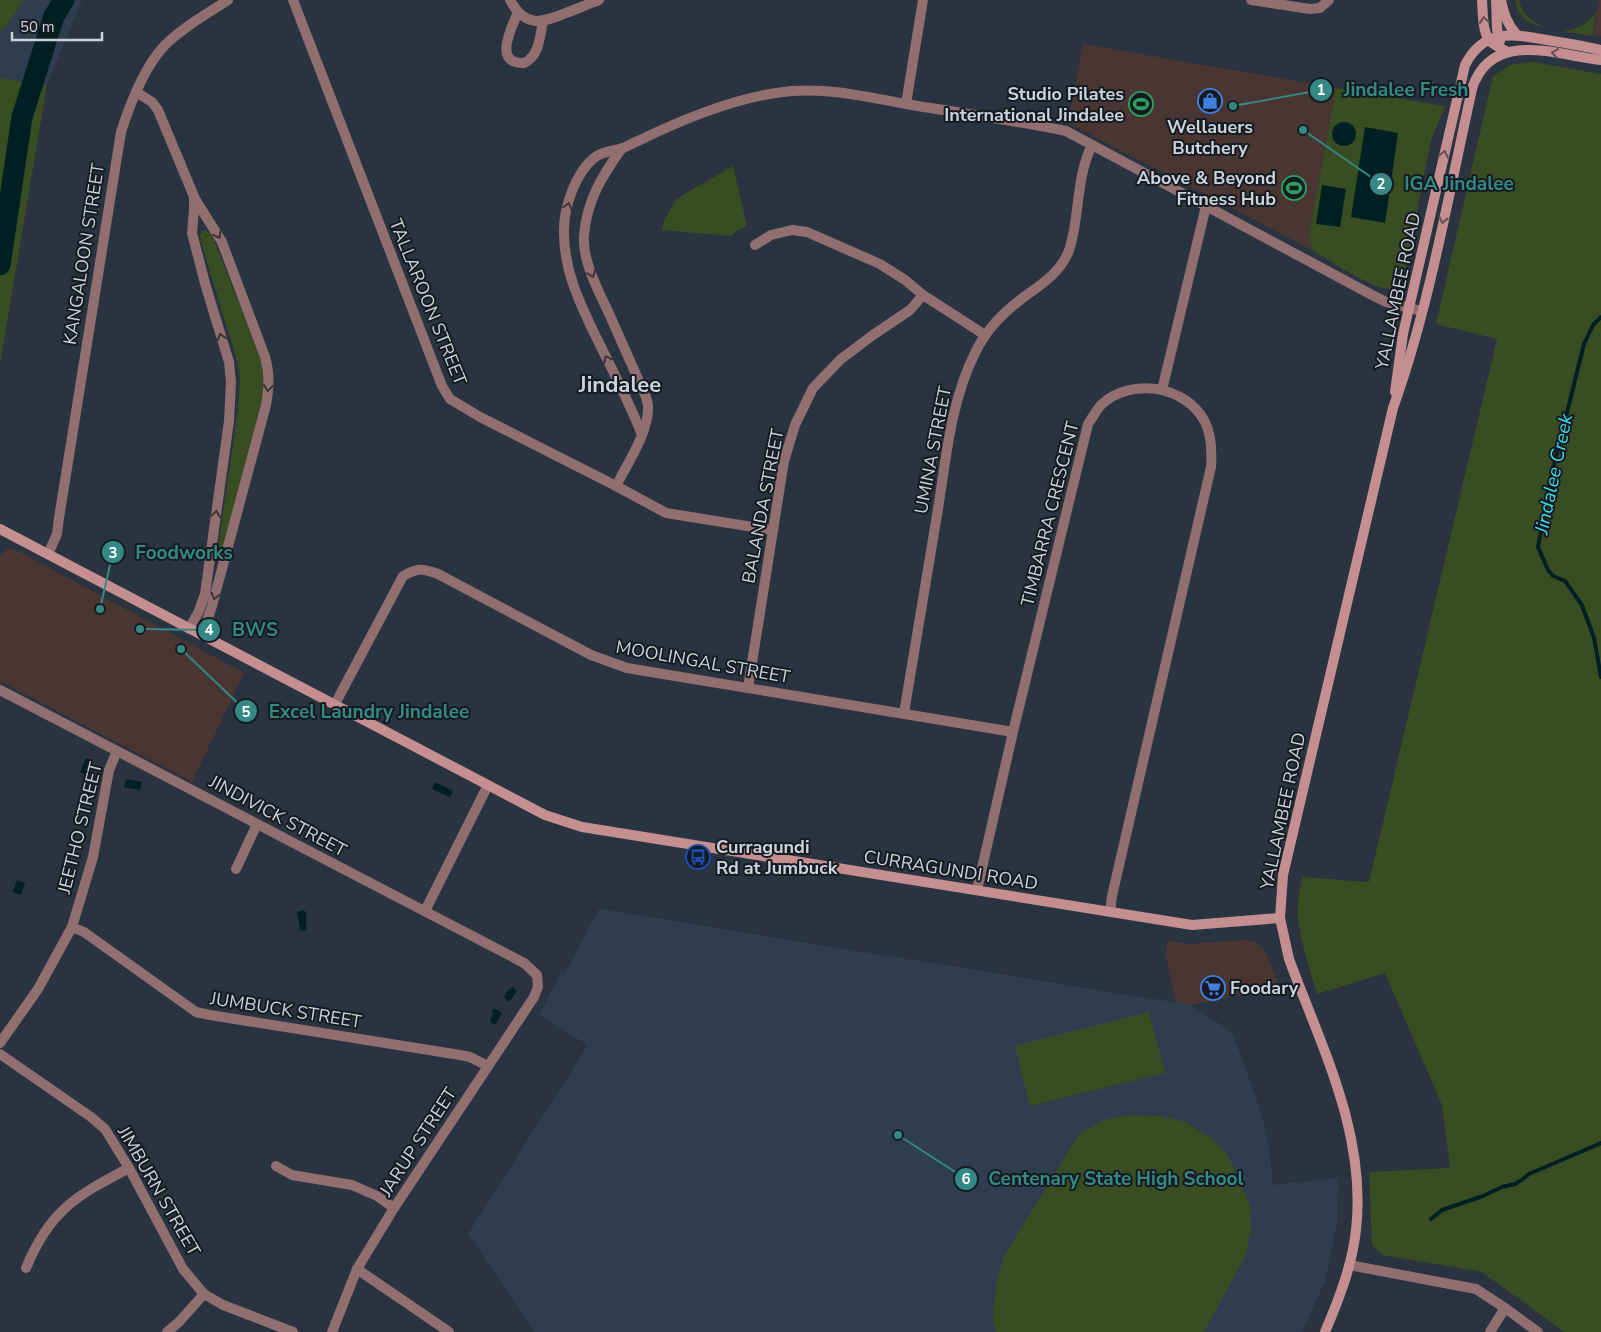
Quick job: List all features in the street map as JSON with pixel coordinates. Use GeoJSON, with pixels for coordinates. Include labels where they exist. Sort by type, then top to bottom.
{"type":"FeatureCollection","features":[{"type":"Feature","properties":{"kind":"main road"},"geometry":{"type":"LineString","coordinates":[[1482,0],[1485,26],[1498,47],[1508,52]]}},
{"type":"Feature","properties":{"kind":"main road"},"geometry":{"type":"LineString","coordinates":[[1494,38],[1496,0]]}},
{"type":"Feature","properties":{"kind":"main road"},"geometry":{"type":"LineString","coordinates":[[1501,0],[1505,19],[1517,35]]}},
{"type":"Feature","properties":{"kind":"main road"},"geometry":{"type":"LineString","coordinates":[[1494,38],[1517,35],[1601,50]]}},
{"type":"Feature","properties":{"kind":"main road","name":"YALLAMBEE ROAD"},"geometry":{"type":"LineString","coordinates":[[1326,1332],[1342,1291],[1356,1230],[1355,1158],[1341,1095],[1288,959],[1280,918],[1283,876],[1393,408],[1401,342],[1408,308],[1465,65],[1474,51],[1494,38]]}},
{"type":"Feature","properties":{"kind":"main road","name":"YALLAMBEE ROAD"},"geometry":{"type":"LineString","coordinates":[[1393,408],[1404,378],[1421,311],[1476,79],[1495,58],[1521,49],[1601,60]]}},
{"type":"Feature","properties":{"kind":"main road","name":"CURRAGUNDI ROAD"},"geometry":{"type":"LineString","coordinates":[[0,529],[545,815],[582,827],[1192,925],[1280,918]]}},
{"type":"Feature","properties":{"kind":"street","name":"KANGALOON STREET"},"geometry":{"type":"LineString","coordinates":[[48,554],[57,534],[118,141],[136,92],[152,62],[165,45],[190,24],[228,0]]}},
{"type":"Feature","properties":{"kind":"street","name":"TALLAROON STREET"},"geometry":{"type":"LineString","coordinates":[[293,0],[438,376],[450,399],[480,417],[666,513],[772,530]]}},
{"type":"Feature","properties":{"kind":"street"},"geometry":{"type":"LineString","coordinates":[[510,0],[518,12],[531,21],[543,21],[598,0]]}},
{"type":"Feature","properties":{"kind":"street"},"geometry":{"type":"LineString","coordinates":[[906,104],[923,0]]}},
{"type":"Feature","properties":{"kind":"street"},"geometry":{"type":"LineString","coordinates":[[1251,0],[1310,10],[1320,8],[1330,0]]}},
{"type":"Feature","properties":{"kind":"street"},"geometry":{"type":"LineString","coordinates":[[518,12],[506,48],[509,58],[515,62],[524,63],[532,58],[543,21]]}},
{"type":"Feature","properties":{"kind":"street"},"geometry":{"type":"LineString","coordinates":[[642,435],[632,409],[581,304],[566,263],[564,228],[567,205],[578,179],[594,157],[606,152],[622,148],[718,108],[790,91],[847,92],[906,104],[1027,122],[1066,131],[1386,302],[1421,311]]}},
{"type":"Feature","properties":{"kind":"street"},"geometry":{"type":"LineString","coordinates":[[136,92],[149,100],[158,110],[201,210],[222,242],[265,357],[270,379],[266,405],[211,610],[202,636]]}},
{"type":"Feature","properties":{"kind":"street","name":"UMINA STREET"},"geometry":{"type":"LineString","coordinates":[[904,713],[955,409],[968,368],[985,335],[1014,304],[1047,280],[1064,262],[1072,238],[1084,161],[1092,145]]}},
{"type":"Feature","properties":{"kind":"street"},"geometry":{"type":"LineString","coordinates":[[616,486],[642,435],[648,417],[648,404],[595,282],[587,260],[584,237],[588,210],[596,188],[622,148]]}},
{"type":"Feature","properties":{"kind":"street"},"geometry":{"type":"LineString","coordinates":[[189,629],[199,611],[205,594],[229,421],[232,382],[229,362],[192,233],[193,193]]}},
{"type":"Feature","properties":{"kind":"street"},"geometry":{"type":"LineString","coordinates":[[1162,390],[1206,206]]}},
{"type":"Feature","properties":{"kind":"street"},"geometry":{"type":"LineString","coordinates":[[755,245],[771,235],[792,230],[807,232],[880,264],[905,280],[923,295],[985,335]]}},
{"type":"Feature","properties":{"kind":"street","name":"BALANDA STREET"},"geometry":{"type":"LineString","coordinates":[[748,688],[784,461],[795,425],[813,388],[841,359],[910,310],[923,295]]}},
{"type":"Feature","properties":{"kind":"street","name":"TIMBARRA CRESCENT"},"geometry":{"type":"LineString","coordinates":[[977,890],[1013,732],[1088,424],[1101,405],[1119,393],[1148,388],[1162,390],[1188,402],[1205,422],[1212,450],[1211,467],[1143,759],[1110,912]]}},
{"type":"Feature","properties":{"kind":"street","name":"MOOLINGAL STREET"},"geometry":{"type":"LineString","coordinates":[[335,704],[402,576],[414,569],[428,570],[438,574],[592,655],[627,668],[1013,732]]}},
{"type":"Feature","properties":{"kind":"street","name":"JINDIVICK STREET"},"geometry":{"type":"LineString","coordinates":[[0,690],[524,963],[537,975]]}},
{"type":"Feature","properties":{"kind":"street","name":"JEETHO STREET"},"geometry":{"type":"LineString","coordinates":[[0,1043],[38,989],[72,927],[93,857],[109,770],[118,751]]}},
{"type":"Feature","properties":{"kind":"street"},"geometry":{"type":"LineString","coordinates":[[425,911],[488,785]]}},
{"type":"Feature","properties":{"kind":"street"},"geometry":{"type":"LineString","coordinates":[[236,869],[257,824]]}},
{"type":"Feature","properties":{"kind":"street","name":"JUMBUCK STREET"},"geometry":{"type":"LineString","coordinates":[[72,927],[84,932],[196,1012],[460,1054],[488,1066]]}},
{"type":"Feature","properties":{"kind":"street","name":"JARUP STREET"},"geometry":{"type":"LineString","coordinates":[[332,1332],[357,1269],[394,1208],[534,997],[538,987],[537,975]]}},
{"type":"Feature","properties":{"kind":"street","name":"JIMBURN STREET"},"geometry":{"type":"LineString","coordinates":[[0,1054],[91,1117],[105,1129],[129,1168],[183,1268],[204,1294],[228,1307],[293,1332]]}},
{"type":"Feature","properties":{"kind":"street"},"geometry":{"type":"LineString","coordinates":[[276,1166],[292,1175],[352,1185],[377,1196],[394,1208]]}},
{"type":"Feature","properties":{"kind":"street"},"geometry":{"type":"LineString","coordinates":[[26,1268],[35,1247],[59,1213],[89,1189],[129,1168]]}},
{"type":"Feature","properties":{"kind":"street"},"geometry":{"type":"LineString","coordinates":[[1349,1265],[1476,1288],[1538,1332]]}},
{"type":"Feature","properties":{"kind":"street"},"geometry":{"type":"LineString","coordinates":[[357,1269],[449,1332]]}},
{"type":"Feature","properties":{"kind":"street"},"geometry":{"type":"LineString","coordinates":[[167,1332],[179,1322],[204,1294]]}},
{"type":"Feature","properties":{"kind":"street"},"geometry":{"type":"LineString","coordinates":[[1490,1332],[1505,1308]]}},
{"type":"Feature","properties":{"kind":"shaded area"},"geometry":{"type":"Polygon","coordinates":[[[0,0],[82,0],[47,85],[0,78],[0,0]]]}},
{"type":"Feature","properties":{"kind":"shaded area"},"geometry":{"type":"Polygon","coordinates":[[[1599,0],[1601,0],[1601,36],[1593,35],[1599,0]]]}},
{"type":"Feature","properties":{"kind":"shaded area"},"geometry":{"type":"Polygon","coordinates":[[[1083,44],[1336,88],[1309,234],[1312,250],[1068,123],[1083,44]]]}},
{"type":"Feature","properties":{"kind":"shaded area"},"geometry":{"type":"Polygon","coordinates":[[[1344,122],[1349,123],[1355,129],[1355,139],[1349,145],[1344,146],[1339,145],[1333,139],[1332,134],[1333,129],[1339,123],[1344,122]]]}},
{"type":"Feature","properties":{"kind":"shaded area"},"geometry":{"type":"Polygon","coordinates":[[[1365,127],[1398,133],[1385,223],[1351,217],[1365,127]]]}},
{"type":"Feature","properties":{"kind":"shaded area"},"geometry":{"type":"Polygon","coordinates":[[[1322,185],[1346,189],[1340,227],[1316,224],[1322,185]]]}},
{"type":"Feature","properties":{"kind":"shaded area"},"geometry":{"type":"Polygon","coordinates":[[[8,549],[22,553],[244,673],[192,782],[0,681],[0,555],[8,549]]]}},
{"type":"Feature","properties":{"kind":"shaded area"},"geometry":{"type":"Polygon","coordinates":[[[86,758],[92,761],[88,770],[89,776],[80,772],[86,758]]]}},
{"type":"Feature","properties":{"kind":"shaded area"},"geometry":{"type":"Polygon","coordinates":[[[126,779],[142,782],[140,790],[124,787],[126,779]]]}},
{"type":"Feature","properties":{"kind":"shaded area"},"geometry":{"type":"Polygon","coordinates":[[[435,782],[453,791],[450,797],[432,789],[435,782]]]}},
{"type":"Feature","properties":{"kind":"shaded area"},"geometry":{"type":"Polygon","coordinates":[[[17,880],[25,883],[21,895],[13,892],[17,880]]]}},
{"type":"Feature","properties":{"kind":"shaded area"},"geometry":{"type":"Polygon","coordinates":[[[599,909],[1191,1005],[1232,1032],[1263,1121],[1269,1149],[1273,1185],[1338,1178],[1337,1223],[1325,1281],[1302,1332],[535,1332],[468,1234],[588,1045],[539,1015],[559,976],[565,973],[599,909]]]}},
{"type":"Feature","properties":{"kind":"shaded area"},"geometry":{"type":"Polygon","coordinates":[[[303,910],[306,912],[306,931],[300,930],[297,912],[303,910]]]}},
{"type":"Feature","properties":{"kind":"shaded area"},"geometry":{"type":"Polygon","coordinates":[[[1167,940],[1188,944],[1253,941],[1261,946],[1267,955],[1279,986],[1191,1005],[1176,1003],[1166,957],[1167,940]]]}},
{"type":"Feature","properties":{"kind":"shaded area"},"geometry":{"type":"Polygon","coordinates":[[[513,987],[517,991],[508,1001],[504,997],[508,990],[513,987]]]}},
{"type":"Feature","properties":{"kind":"shaded area"},"geometry":{"type":"Polygon","coordinates":[[[493,1009],[502,1013],[495,1025],[490,1022],[493,1009]]]}},
{"type":"Feature","properties":{"kind":"green space"},"geometry":{"type":"Polygon","coordinates":[[[0,0],[24,0],[4,29],[0,31],[0,0]]]}},
{"type":"Feature","properties":{"kind":"green space"},"geometry":{"type":"Polygon","coordinates":[[[1515,0],[1519,0],[1522,10],[1528,16],[1544,27],[1533,24],[1525,19],[1516,6],[1515,0]]]}},
{"type":"Feature","properties":{"kind":"green space"},"geometry":{"type":"Polygon","coordinates":[[[1596,12],[1592,36],[1563,31],[1582,26],[1596,12]]]}},
{"type":"Feature","properties":{"kind":"green space"},"geometry":{"type":"Polygon","coordinates":[[[1533,62],[1601,74],[1601,1332],[1564,1332],[1482,1272],[1383,1255],[1372,1245],[1369,1172],[1450,1168],[1442,1105],[1385,973],[1317,994],[1303,945],[1298,915],[1298,900],[1302,877],[1369,882],[1497,339],[1436,324],[1493,76],[1510,65],[1533,62]]]}},
{"type":"Feature","properties":{"kind":"green space"},"geometry":{"type":"Polygon","coordinates":[[[0,78],[47,85],[0,365],[0,78]]]}},
{"type":"Feature","properties":{"kind":"green space"},"geometry":{"type":"Polygon","coordinates":[[[1336,88],[1445,106],[1431,141],[1402,286],[1388,289],[1374,285],[1312,250],[1309,234],[1336,88]]]}},
{"type":"Feature","properties":{"kind":"green space"},"geometry":{"type":"Polygon","coordinates":[[[733,166],[747,226],[739,229],[731,236],[662,230],[664,221],[676,199],[733,166]]]}},
{"type":"Feature","properties":{"kind":"green space"},"geometry":{"type":"Polygon","coordinates":[[[204,230],[210,233],[214,240],[261,360],[265,375],[263,396],[222,556],[218,559],[217,554],[238,410],[240,378],[238,364],[201,242],[200,235],[204,230]]]}},
{"type":"Feature","properties":{"kind":"green space"},"geometry":{"type":"Polygon","coordinates":[[[1149,1012],[1165,1073],[1030,1106],[1015,1046],[1149,1012]]]}},
{"type":"Feature","properties":{"kind":"green space"},"geometry":{"type":"Polygon","coordinates":[[[1131,1115],[1161,1116],[1185,1122],[1210,1137],[1228,1155],[1250,1206],[1251,1227],[1246,1255],[1204,1332],[996,1332],[993,1323],[994,1305],[997,1280],[1004,1256],[1079,1134],[1103,1120],[1131,1115]]]}},
{"type":"Feature","properties":{"kind":"waterway"},"geometry":{"type":"LineString","coordinates":[[0,265],[22,117],[54,16],[64,0]]}},
{"type":"Feature","properties":{"kind":"waterway","name":"Jindalee Creek"},"geometry":{"type":"LineString","coordinates":[[1601,317],[1593,325],[1584,344],[1551,477],[1538,547],[1548,570],[1553,576],[1565,581],[1582,605],[1594,638],[1601,677]]}},
{"type":"Feature","properties":{"kind":"waterway"},"geometry":{"type":"LineString","coordinates":[[1431,1219],[1442,1210],[1483,1196],[1502,1187],[1515,1184],[1529,1174],[1601,1143]]}},
{"type":"Feature","properties":{"kind":"place","name":"Wellauers Butchery"},"geometry":{"type":"Point","coordinates":[1210,101]}},
{"type":"Feature","properties":{"kind":"place","name":"Studio Pilates International Jindalee"},"geometry":{"type":"Point","coordinates":[1141,104]}},
{"type":"Feature","properties":{"kind":"place","name":"Jindalee Fresh"},"geometry":{"type":"Point","coordinates":[1233,106]}},
{"type":"Feature","properties":{"kind":"place","name":"IGA Jindalee"},"geometry":{"type":"Point","coordinates":[1303,130]}},
{"type":"Feature","properties":{"kind":"place","name":"Above & Beyond Fitness Hub"},"geometry":{"type":"Point","coordinates":[1294,188]}},
{"type":"Feature","properties":{"kind":"place","name":"Foodworks"},"geometry":{"type":"Point","coordinates":[100,609]}},
{"type":"Feature","properties":{"kind":"place","name":"BWS"},"geometry":{"type":"Point","coordinates":[140,629]}},
{"type":"Feature","properties":{"kind":"place","name":"Excel Laundry Jindalee"},"geometry":{"type":"Point","coordinates":[181,649]}},
{"type":"Feature","properties":{"kind":"place","name":"Curragundi Rd at Jumbuck"},"geometry":{"type":"Point","coordinates":[698,857]}},
{"type":"Feature","properties":{"kind":"place","name":"Foodary"},"geometry":{"type":"Point","coordinates":[1213,988]}},
{"type":"Feature","properties":{"kind":"place","name":"Centenary State High School"},"geometry":{"type":"Point","coordinates":[898,1135]}},
{"type":"Feature","properties":{"kind":"district","name":"Jindalee"},"geometry":{"type":"Point","coordinates":[620,385]}}]}
